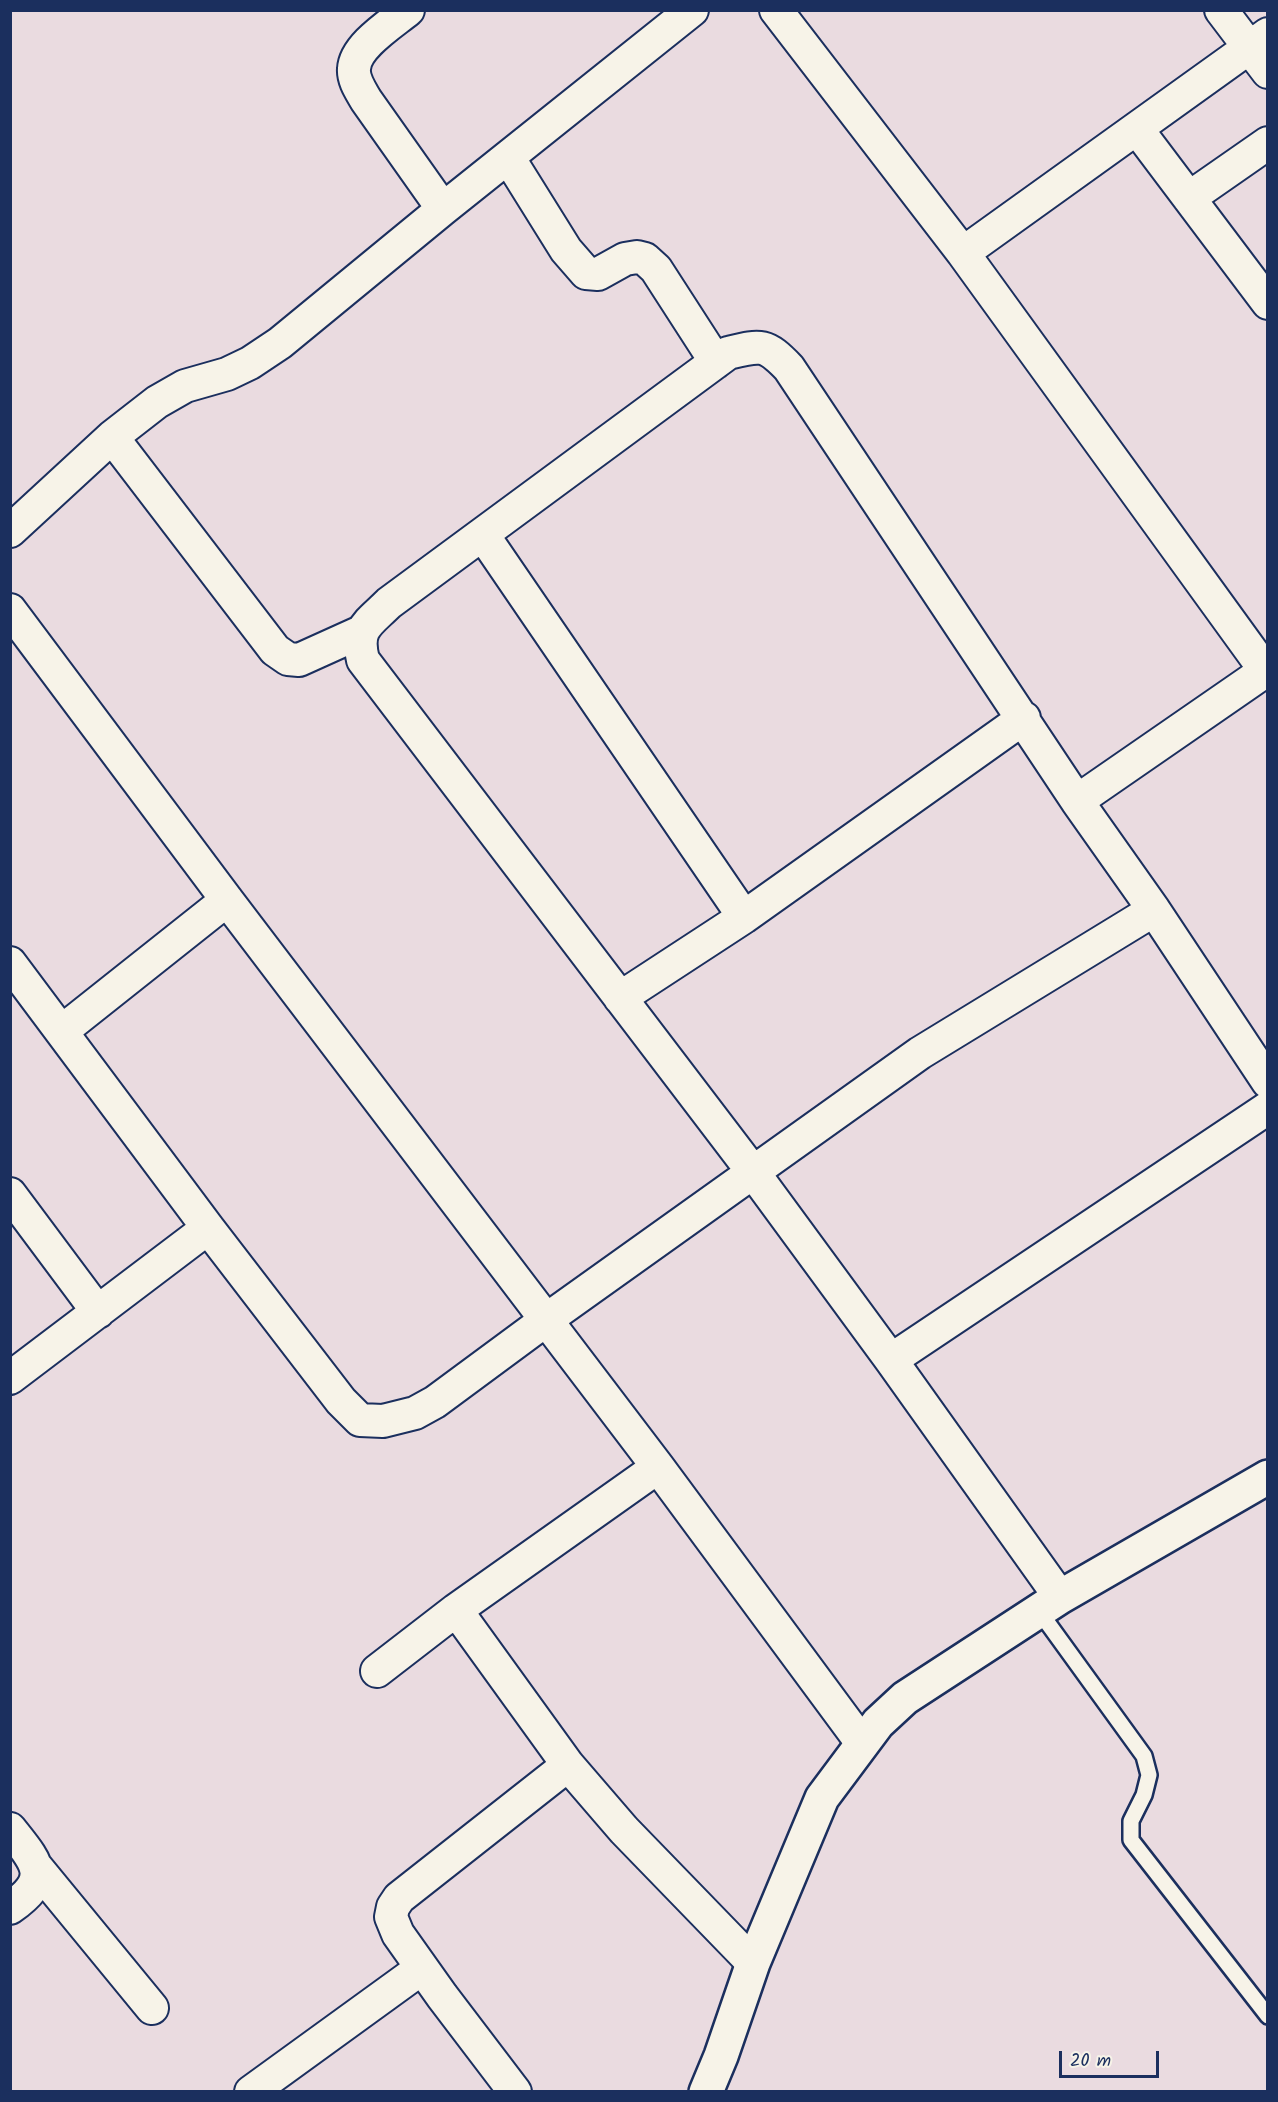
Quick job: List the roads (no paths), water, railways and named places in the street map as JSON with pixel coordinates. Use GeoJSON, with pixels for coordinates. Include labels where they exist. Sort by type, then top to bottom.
{"type":"FeatureCollection","features":[{"type":"Feature","properties":{"kind":"street"},"geometry":{"type":"LineString","coordinates":[[408,10],[372,38],[357,57],[353,70],[357,85],[366,100],[443,209]]}},
{"type":"Feature","properties":{"kind":"street"},"geometry":{"type":"LineString","coordinates":[[776,10],[963,253],[1267,671],[1077,801]]}},
{"type":"Feature","properties":{"kind":"street"},"geometry":{"type":"LineString","coordinates":[[963,253],[1137,129],[1261,51],[1221,10]]}},
{"type":"Feature","properties":{"kind":"street"},"geometry":{"type":"LineString","coordinates":[[10,531],[112,437],[157,402],[176,392],[250,363],[280,343],[688,12]]}},
{"type":"Feature","properties":{"kind":"street"},"geometry":{"type":"LineString","coordinates":[[1137,129],[1268,303]]}},
{"type":"Feature","properties":{"kind":"street"},"geometry":{"type":"LineString","coordinates":[[1189,198],[1268,143]]}},
{"type":"Feature","properties":{"kind":"street"},"geometry":{"type":"LineString","coordinates":[[508,157],[567,250],[586,273],[598,274],[626,259],[637,256],[645,259],[656,269],[716,362]]}},
{"type":"Feature","properties":{"kind":"street"},"geometry":{"type":"LineString","coordinates":[[112,437],[261,635],[275,650],[288,659],[299,660],[361,632],[389,603],[728,353],[756,347],[772,351],[789,368],[1024,718],[1077,801],[1154,910],[1268,1082]]}},
{"type":"Feature","properties":{"kind":"street"},"geometry":{"type":"LineString","coordinates":[[483,534],[744,917]]}},
{"type":"Feature","properties":{"kind":"street"},"geometry":{"type":"LineString","coordinates":[[10,610],[227,900],[658,1467],[862,1743]]}},
{"type":"Feature","properties":{"kind":"street"},"geometry":{"type":"LineString","coordinates":[[361,632],[359,644],[363,660],[753,1172],[891,1360],[1049,1604]]}},
{"type":"Feature","properties":{"kind":"street"},"geometry":{"type":"LineString","coordinates":[[620,998],[744,917],[1024,718]]}},
{"type":"Feature","properties":{"kind":"street"},"geometry":{"type":"LineString","coordinates":[[62,1031],[227,900]]}},
{"type":"Feature","properties":{"kind":"street"},"geometry":{"type":"LineString","coordinates":[[10,963],[340,1401],[360,1420],[383,1421],[415,1413],[435,1402],[920,1053],[1154,910]]}},
{"type":"Feature","properties":{"kind":"street"},"geometry":{"type":"LineString","coordinates":[[891,1360],[1268,1108]]}},
{"type":"Feature","properties":{"kind":"street"},"geometry":{"type":"LineString","coordinates":[[10,1194],[98,1312]]}},
{"type":"Feature","properties":{"kind":"street"},"geometry":{"type":"LineString","coordinates":[[10,1378],[208,1228]]}},
{"type":"Feature","properties":{"kind":"street"},"geometry":{"type":"LineString","coordinates":[[377,1671],[456,1610],[658,1467]]}},
{"type":"Feature","properties":{"kind":"street"},"geometry":{"type":"LineString","coordinates":[[706,2091],[721,2056],[753,1963],[822,1798],[878,1723],[905,1698],[1049,1604],[1268,1478]]}},
{"type":"Feature","properties":{"kind":"street"},"geometry":{"type":"LineString","coordinates":[[456,1610],[568,1765],[624,1830],[753,1963]]}},
{"type":"Feature","properties":{"kind":"street"},"geometry":{"type":"LineString","coordinates":[[515,2091],[422,1968],[398,1934],[391,1917],[393,1907],[399,1898],[568,1765]]}},
{"type":"Feature","properties":{"kind":"street"},"geometry":{"type":"LineString","coordinates":[[10,1829],[31,1855],[38,1868],[152,2008]]}},
{"type":"Feature","properties":{"kind":"street"},"geometry":{"type":"LineString","coordinates":[[10,1908],[36,1883],[38,1868]]}},
{"type":"Feature","properties":{"kind":"street"},"geometry":{"type":"LineString","coordinates":[[251,2091],[422,1968]]}},
{"type":"Feature","properties":{"kind":"lane"},"geometry":{"type":"LineString","coordinates":[[1049,1604],[1144,1756],[1149,1774],[1144,1795],[1131,1821],[1131,1840],[1268,2016]]}}]}
